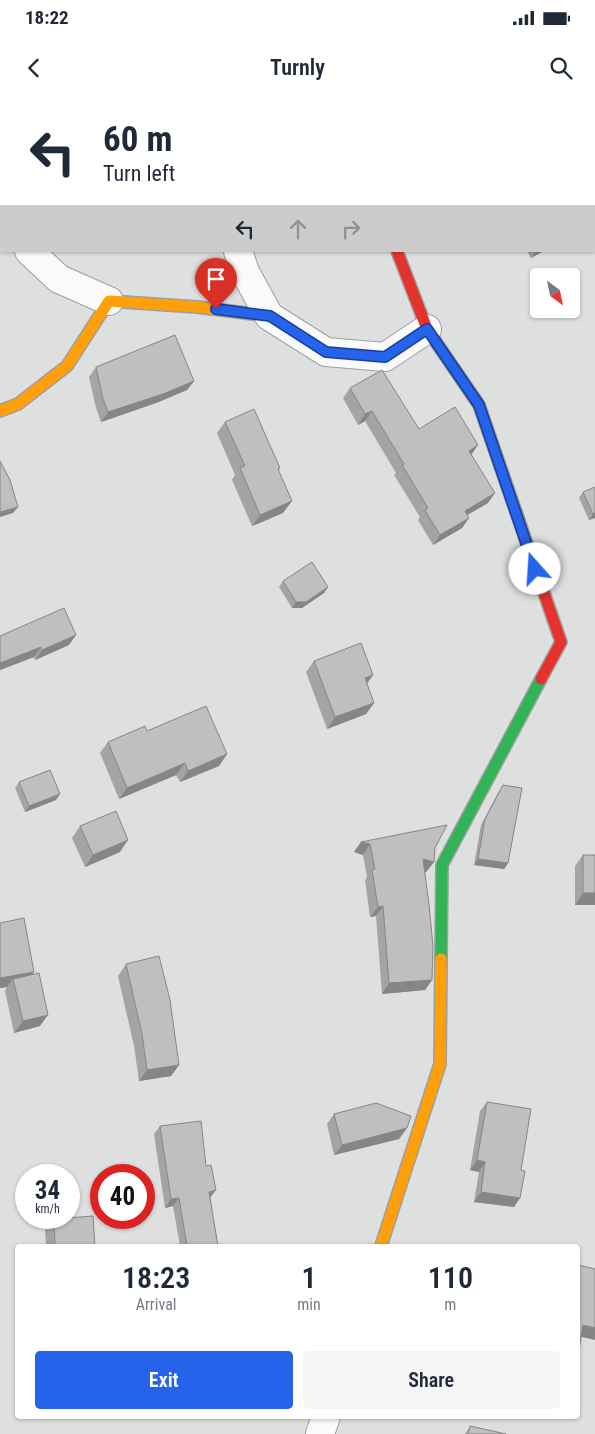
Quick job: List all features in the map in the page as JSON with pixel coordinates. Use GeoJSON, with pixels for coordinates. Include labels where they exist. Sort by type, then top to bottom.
{"type":"FeatureCollection","features":[{"type":"Feature","properties":{"kind":"street"},"geometry":{"type":"LineString","coordinates":[[30,252],[60,279],[109,302],[198,307],[270,316],[326,352],[385,357],[427,329]]}},
{"type":"Feature","properties":{"kind":"street"},"geometry":{"type":"LineString","coordinates":[[238,252],[245,272],[270,316]]}},
{"type":"Feature","properties":{"kind":"street"},"geometry":{"type":"LineString","coordinates":[[382,1244],[440,1064],[442,865],[561,642],[479,405],[427,329],[397,252]]}},
{"type":"Feature","properties":{"kind":"street"},"geometry":{"type":"LineString","coordinates":[[0,411],[18,404],[67,366],[109,302]]}},
{"type":"Feature","properties":{"kind":"street"},"geometry":{"type":"LineString","coordinates":[[320,1434],[325,1419]]}},
{"type":"Feature","properties":{"kind":"building"},"geometry":{"type":"Polygon","coordinates":[[[175,335],[194,381],[163,394],[108,412],[96,367],[175,335]]]}},
{"type":"Feature","properties":{"kind":"building"},"geometry":{"type":"Polygon","coordinates":[[[382,370],[419,429],[455,407],[478,445],[469,451],[495,493],[465,511],[469,518],[440,535],[425,510],[428,508],[402,465],[404,464],[372,411],[365,414],[350,388],[382,370]]]}},
{"type":"Feature","properties":{"kind":"building"},"geometry":{"type":"Polygon","coordinates":[[[254,409],[280,468],[278,469],[292,501],[260,515],[240,468],[245,466],[225,422],[254,409]]]}},
{"type":"Feature","properties":{"kind":"building"},"geometry":{"type":"Polygon","coordinates":[[[0,461],[10,480],[18,507],[0,512],[0,461]]]}},
{"type":"Feature","properties":{"kind":"building"},"geometry":{"type":"Polygon","coordinates":[[[595,487],[595,513],[593,514],[583,492],[595,487]]]}},
{"type":"Feature","properties":{"kind":"building"},"geometry":{"type":"Polygon","coordinates":[[[312,562],[328,587],[306,602],[296,602],[283,581],[312,562]]]}},
{"type":"Feature","properties":{"kind":"building"},"geometry":{"type":"Polygon","coordinates":[[[64,608],[76,635],[42,650],[41,647],[0,663],[0,636],[64,608]]]}},
{"type":"Feature","properties":{"kind":"building"},"geometry":{"type":"Polygon","coordinates":[[[361,643],[373,675],[365,678],[374,703],[335,717],[314,661],[361,643]]]}},
{"type":"Feature","properties":{"kind":"building"},"geometry":{"type":"Polygon","coordinates":[[[206,706],[227,754],[188,771],[185,763],[127,788],[108,742],[145,726],[147,731],[206,706]]]}},
{"type":"Feature","properties":{"kind":"building"},"geometry":{"type":"Polygon","coordinates":[[[50,770],[60,794],[29,806],[19,782],[50,770]]]}},
{"type":"Feature","properties":{"kind":"building"},"geometry":{"type":"Polygon","coordinates":[[[503,785],[522,788],[508,863],[478,859],[485,819],[503,785]]]}},
{"type":"Feature","properties":{"kind":"building"},"geometry":{"type":"Polygon","coordinates":[[[116,811],[128,840],[93,855],[80,826],[116,811]]]}},
{"type":"Feature","properties":{"kind":"building"},"geometry":{"type":"Polygon","coordinates":[[[447,825],[435,848],[434,862],[423,859],[433,946],[432,980],[389,983],[383,906],[378,907],[372,870],[375,869],[370,844],[361,842],[447,825]]]}},
{"type":"Feature","properties":{"kind":"building"},"geometry":{"type":"Polygon","coordinates":[[[583,855],[595,855],[595,893],[583,893],[583,855]]]}},
{"type":"Feature","properties":{"kind":"building"},"geometry":{"type":"Polygon","coordinates":[[[24,918],[34,972],[0,978],[0,923],[24,918]]]}},
{"type":"Feature","properties":{"kind":"building"},"geometry":{"type":"Polygon","coordinates":[[[159,956],[170,1000],[179,1065],[147,1070],[142,1034],[126,964],[159,956]]]}},
{"type":"Feature","properties":{"kind":"building"},"geometry":{"type":"Polygon","coordinates":[[[39,973],[48,1015],[23,1021],[13,979],[39,973]]]}},
{"type":"Feature","properties":{"kind":"building"},"geometry":{"type":"Polygon","coordinates":[[[487,1102],[531,1109],[521,1170],[525,1171],[520,1198],[481,1192],[485,1162],[477,1160],[487,1102]]]}},
{"type":"Feature","properties":{"kind":"building"},"geometry":{"type":"Polygon","coordinates":[[[376,1103],[411,1116],[407,1128],[342,1145],[334,1114],[376,1103]]]}},
{"type":"Feature","properties":{"kind":"building"},"geometry":{"type":"Polygon","coordinates":[[[201,1121],[206,1166],[211,1165],[216,1190],[209,1192],[218,1244],[187,1244],[179,1198],[171,1199],[160,1126],[201,1121]]]}},
{"type":"Feature","properties":{"kind":"building"},"geometry":{"type":"Polygon","coordinates":[[[90,1216],[90,1229],[94,1229],[95,1244],[55,1244],[54,1229],[80,1229],[80,1217],[90,1216]]]}},
{"type":"Feature","properties":{"kind":"building"},"geometry":{"type":"Polygon","coordinates":[[[580,1265],[595,1269],[595,1328],[583,1325],[580,1344],[580,1265]]]}},
{"type":"Feature","properties":{"kind":"building"},"geometry":{"type":"Polygon","coordinates":[[[470,1426],[506,1434],[468,1434],[470,1426]]]}},
{"type":"Feature","properties":{"kind":"traffic: fast"},"geometry":{"type":"LineString","coordinates":[[441,959],[442,865],[541,679]]}},
{"type":"Feature","properties":{"kind":"traffic: slow"},"geometry":{"type":"LineString","coordinates":[[0,411],[18,404],[67,366],[109,301],[197,307],[269,316]]}},
{"type":"Feature","properties":{"kind":"traffic: slow"},"geometry":{"type":"LineString","coordinates":[[382,1244],[440,1064],[441,959]]}},
{"type":"Feature","properties":{"kind":"traffic: jam"},"geometry":{"type":"LineString","coordinates":[[397,252],[427,329],[479,405],[561,642],[541,679]]}},
{"type":"Feature","properties":{"kind":"route"},"geometry":{"type":"LineString","coordinates":[[216,309],[270,316],[326,352],[385,357],[427,329],[479,405],[535,569]]}}]}
